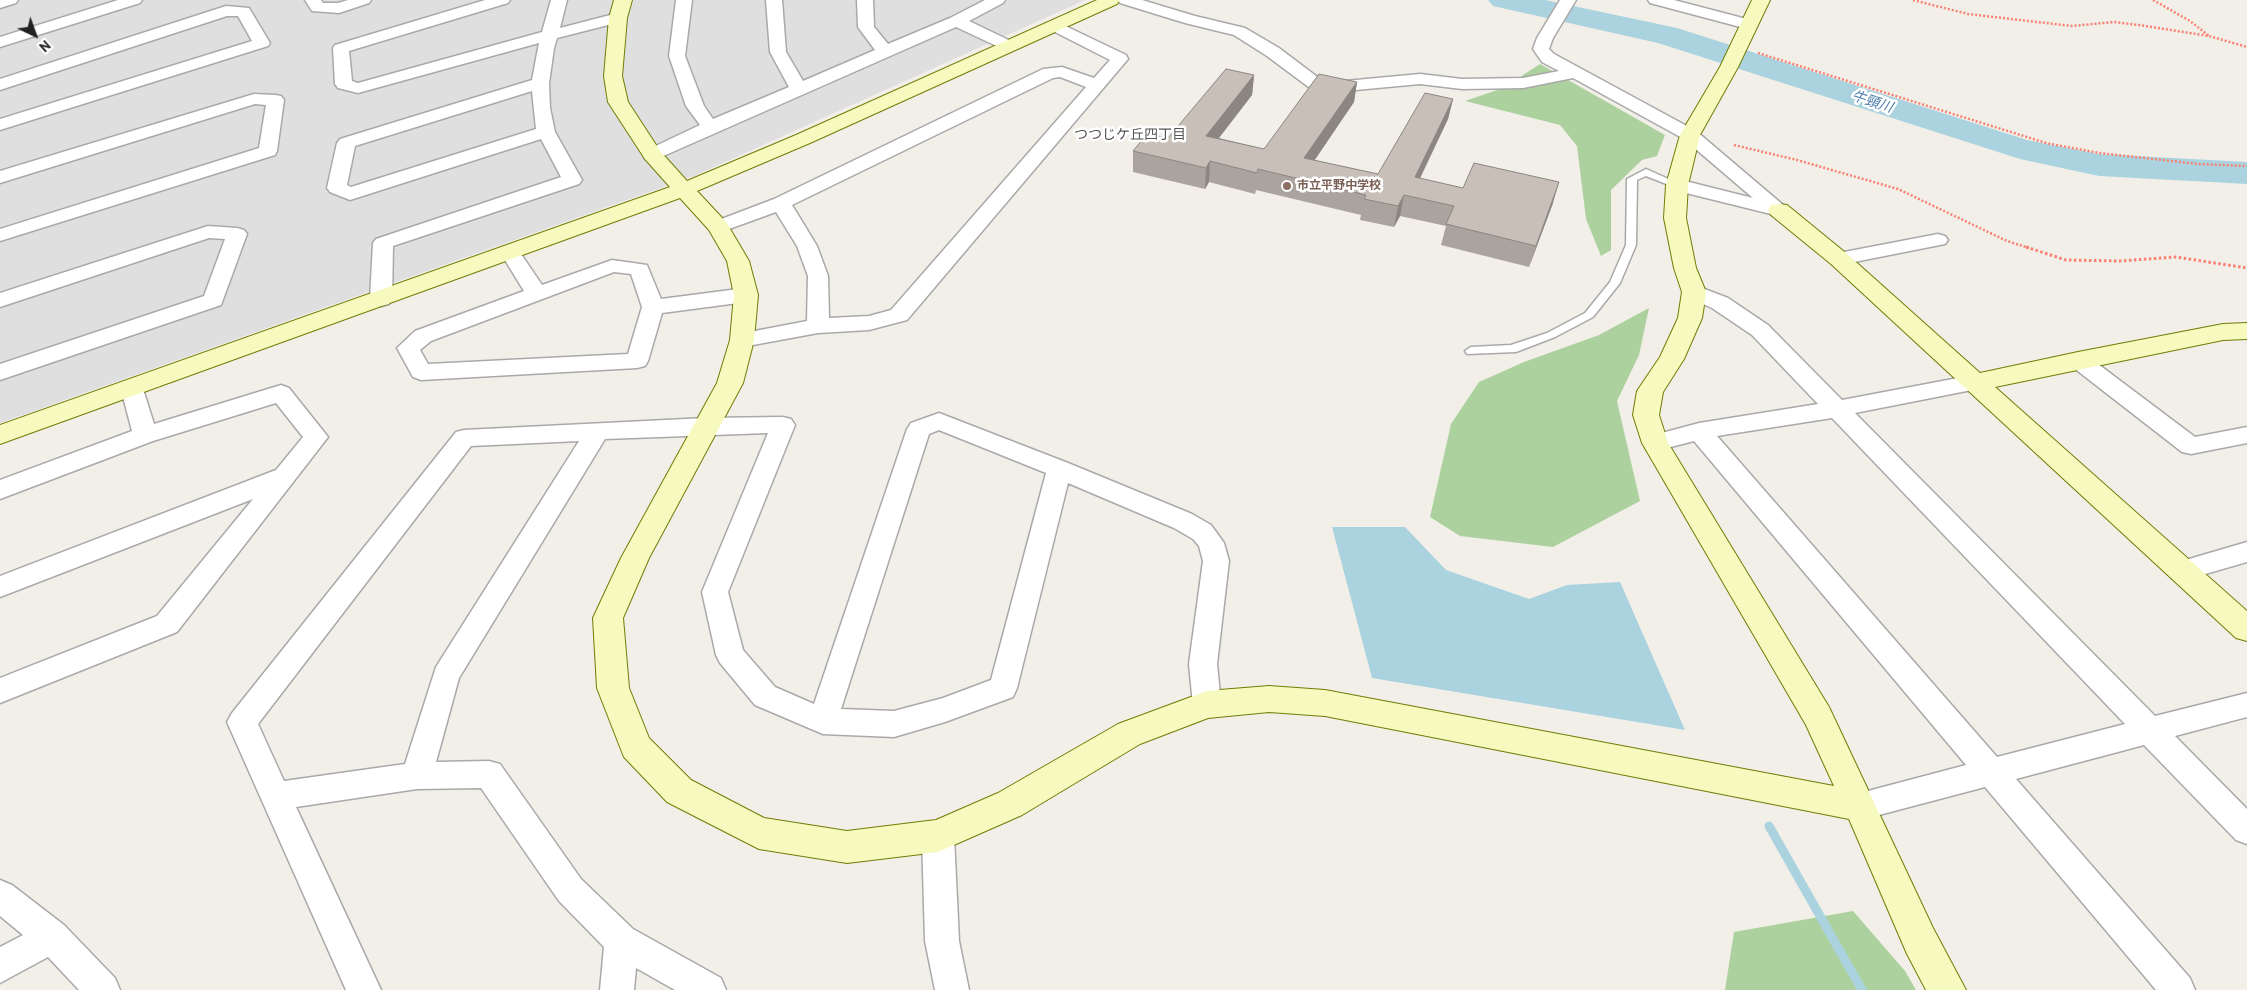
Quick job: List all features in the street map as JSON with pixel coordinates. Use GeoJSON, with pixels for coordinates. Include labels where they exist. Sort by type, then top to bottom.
{"type":"FeatureCollection","features":[{"type":"Feature","properties":{"kind":"street"},"geometry":{"type":"LineString","coordinates":[[0,3],[10,0]]}},
{"type":"Feature","properties":{"kind":"street"},"geometry":{"type":"LineString","coordinates":[[0,42],[134,0]]}},
{"type":"Feature","properties":{"kind":"street"},"geometry":{"type":"LineString","coordinates":[[313,0],[318,8],[338,8],[363,0]]}},
{"type":"Feature","properties":{"kind":"street"},"geometry":{"type":"LineString","coordinates":[[502,0],[341,48],[344,84],[358,88],[550,35],[620,9],[613,76],[618,102],[652,155],[686,189],[718,227],[738,261],[746,295],[742,340],[730,383],[635,558],[608,618],[613,688],[636,747],[680,791],[759,833],[847,847],[938,836],[1010,804],[1130,734],[1207,705],[1269,699],[1325,703],[1860,806],[2247,705]]}},
{"type":"Feature","properties":{"kind":"street"},"geometry":{"type":"LineString","coordinates":[[381,299],[383,243],[572,180],[546,132],[541,108],[540,83],[559,0]]}},
{"type":"Feature","properties":{"kind":"street"},"geometry":{"type":"LineString","coordinates":[[684,0],[677,56],[696,106],[710,127]]}},
{"type":"Feature","properties":{"kind":"street"},"geometry":{"type":"LineString","coordinates":[[774,0],[778,52],[800,90]]}},
{"type":"Feature","properties":{"kind":"street"},"geometry":{"type":"LineString","coordinates":[[865,0],[866,27],[884,52]]}},
{"type":"Feature","properties":{"kind":"street"},"geometry":{"type":"LineString","coordinates":[[652,155],[710,127],[800,90],[956,21],[997,0]]}},
{"type":"Feature","properties":{"kind":"street"},"geometry":{"type":"LineString","coordinates":[[0,435],[686,189],[803,139],[1111,0]]}},
{"type":"Feature","properties":{"kind":"street"},"geometry":{"type":"LineString","coordinates":[[1126,0],[1191,20],[1239,31],[1273,52],[1316,84],[1345,86],[1420,79],[1462,84],[1523,83],[1575,73]]}},
{"type":"Feature","properties":{"kind":"street"},"geometry":{"type":"LineString","coordinates":[[1568,0],[1540,49],[1548,58],[1690,135],[1839,259],[2247,629]]}},
{"type":"Feature","properties":{"kind":"street"},"geometry":{"type":"LineString","coordinates":[[1656,0],[1748,24]]}},
{"type":"Feature","properties":{"kind":"street"},"geometry":{"type":"LineString","coordinates":[[1761,0],[1733,57],[1690,135],[1677,185],[1675,218],[1685,268],[1694,292],[1690,318],[1672,359],[1650,392],[1646,415],[1655,443],[1818,717],[1860,806],[1920,942],[1947,990]]}},
{"type":"Feature","properties":{"kind":"street"},"geometry":{"type":"LineString","coordinates":[[0,85],[226,10],[243,11],[262,43],[0,125]]}},
{"type":"Feature","properties":{"kind":"street"},"geometry":{"type":"LineString","coordinates":[[956,21],[1009,46]]}},
{"type":"Feature","properties":{"kind":"street"},"geometry":{"type":"LineString","coordinates":[[742,340],[818,326],[869,323],[899,315],[1120,59],[1055,26]]}},
{"type":"Feature","properties":{"kind":"street"},"geometry":{"type":"LineString","coordinates":[[718,227],[781,203],[1049,73],[1062,72],[1098,86]]}},
{"type":"Feature","properties":{"kind":"street"},"geometry":{"type":"LineString","coordinates":[[540,83],[346,143],[337,188],[350,194],[546,132]]}},
{"type":"Feature","properties":{"kind":"street"},"geometry":{"type":"LineString","coordinates":[[0,177],[254,99],[274,100],[268,151],[0,235]]}},
{"type":"Feature","properties":{"kind":"street"},"geometry":{"type":"LineString","coordinates":[[1677,185],[1779,210]]}},
{"type":"Feature","properties":{"kind":"street"},"geometry":{"type":"LineString","coordinates":[[781,203],[807,246],[818,276],[818,326]]}},
{"type":"Feature","properties":{"kind":"street"},"geometry":{"type":"LineString","coordinates":[[0,300],[208,232],[237,234],[213,300],[0,372]]}},
{"type":"Feature","properties":{"kind":"street"},"geometry":{"type":"LineString","coordinates":[[1839,259],[1938,240]]}},
{"type":"Feature","properties":{"kind":"street"},"geometry":{"type":"LineString","coordinates":[[510,252],[537,294]]}},
{"type":"Feature","properties":{"kind":"street"},"geometry":{"type":"LineString","coordinates":[[612,266],[640,269],[653,307],[637,361],[421,372],[408,348],[423,336],[537,294],[612,266]]}},
{"type":"Feature","properties":{"kind":"street"},"geometry":{"type":"LineString","coordinates":[[1694,292],[1720,303],[1760,330],[2247,830]]}},
{"type":"Feature","properties":{"kind":"street"},"geometry":{"type":"LineString","coordinates":[[653,307],[746,295]]}},
{"type":"Feature","properties":{"kind":"street"},"geometry":{"type":"LineString","coordinates":[[1655,443],[1699,431],[1837,409],[2223,332],[2247,331]]}},
{"type":"Feature","properties":{"kind":"street"},"geometry":{"type":"LineString","coordinates":[[2078,360],[2191,446],[2247,435]]}},
{"type":"Feature","properties":{"kind":"street"},"geometry":{"type":"LineString","coordinates":[[132,389],[144,435]]}},
{"type":"Feature","properties":{"kind":"street"},"geometry":{"type":"LineString","coordinates":[[0,490],[144,435],[280,393],[316,437],[167,624],[0,691]]}},
{"type":"Feature","properties":{"kind":"street"},"geometry":{"type":"LineString","coordinates":[[823,720],[919,429],[939,421],[1059,468],[1183,521],[1202,532],[1211,543],[1216,561],[1203,664],[1207,705]]}},
{"type":"Feature","properties":{"kind":"street"},"geometry":{"type":"LineString","coordinates":[[364,990],[242,722],[464,438],[706,426],[783,425],[715,592],[730,654],[765,696],[823,720],[894,724],[945,710],[1003,688],[1059,468]]}},
{"type":"Feature","properties":{"kind":"street"},"geometry":{"type":"LineString","coordinates":[[1699,431],[2178,990]]}},
{"type":"Feature","properties":{"kind":"street"},"geometry":{"type":"LineString","coordinates":[[417,776],[446,675],[597,432]]}},
{"type":"Feature","properties":{"kind":"street"},"geometry":{"type":"LineString","coordinates":[[0,587],[286,476]]}},
{"type":"Feature","properties":{"kind":"street"},"geometry":{"type":"LineString","coordinates":[[2181,571],[2247,552]]}},
{"type":"Feature","properties":{"kind":"street"},"geometry":{"type":"LineString","coordinates":[[276,796],[417,776],[488,774],[570,890],[621,941],[709,990]]}},
{"type":"Feature","properties":{"kind":"street"},"geometry":{"type":"LineString","coordinates":[[938,836],[942,941],[952,990]]}},
{"type":"Feature","properties":{"kind":"street"},"geometry":{"type":"LineString","coordinates":[[0,896],[52,937],[103,990]]}},
{"type":"Feature","properties":{"kind":"street"},"geometry":{"type":"LineString","coordinates":[[0,966],[52,937]]}},
{"type":"Feature","properties":{"kind":"street"},"geometry":{"type":"LineString","coordinates":[[617,990],[621,941]]}},
{"type":"Feature","properties":{"kind":"lane"},"geometry":{"type":"LineString","coordinates":[[1471,351],[1512,349],[1551,334],[1589,315],[1615,283],[1631,245],[1632,179],[1646,172],[1677,185]]}},
{"type":"Feature","properties":{"kind":"path"},"geometry":{"type":"LineString","coordinates":[[1913,0],[1968,14],[2072,26],[2114,22],[2209,36],[2247,48]]}},
{"type":"Feature","properties":{"kind":"path"},"geometry":{"type":"LineString","coordinates":[[2153,0],[2190,20],[2209,36]]}},
{"type":"Feature","properties":{"kind":"path"},"geometry":{"type":"LineString","coordinates":[[1733,57],[2046,143],[2126,156],[2199,164],[2247,166]]}},
{"type":"Feature","properties":{"kind":"path"},"geometry":{"type":"LineString","coordinates":[[1690,135],[1797,160],[1898,188],[2007,241],[2066,260],[2176,257],[2247,268]]}},
{"type":"Feature","properties":{"kind":"shaded area"},"geometry":{"type":"Polygon","coordinates":[[[0,0],[1085,0],[694,176],[0,423],[0,0]]]}},
{"type":"Feature","properties":{"kind":"green space"},"geometry":{"type":"Polygon","coordinates":[[[1540,64],[1665,135],[1657,156],[1642,160],[1611,190],[1611,250],[1601,256],[1586,219],[1577,146],[1560,125],[1465,101],[1503,88],[1540,64]]]}},
{"type":"Feature","properties":{"kind":"green space"},"geometry":{"type":"Polygon","coordinates":[[[1649,308],[1639,355],[1617,401],[1640,501],[1553,547],[1460,536],[1430,517],[1451,424],[1479,382],[1524,362],[1599,335],[1649,308]]]}},
{"type":"Feature","properties":{"kind":"green space"},"geometry":{"type":"Polygon","coordinates":[[[1853,911],[1905,971],[1916,990],[1725,990],[1734,932],[1853,911]]]}},
{"type":"Feature","properties":{"kind":"water"},"geometry":{"type":"Polygon","coordinates":[[[1332,527],[1405,527],[1446,570],[1529,599],[1567,585],[1620,582],[1685,730],[1372,678],[1332,527]]]}},
{"type":"Feature","properties":{"kind":"building"},"geometry":{"type":"Polygon","coordinates":[[[1226,69],[1254,75],[1206,136],[1264,149],[1319,74],[1357,82],[1304,158],[1378,174],[1425,93],[1453,99],[1415,177],[1463,188],[1474,163],[1559,182],[1536,246],[1446,224],[1454,206],[1404,195],[1398,206],[1364,199],[1366,195],[1258,169],[1257,173],[1210,161],[1206,168],[1133,151],[1147,134],[1168,138],[1226,69]]]}},
{"type":"Feature","properties":{"kind":"waterway","name":"牛頸川"},"geometry":{"type":"LineString","coordinates":[[1503,0],[1666,35],[2020,149],[2099,165],[2247,173]]}},
{"type":"Feature","properties":{"kind":"waterway"},"geometry":{"type":"LineString","coordinates":[[1769,826],[1862,990]]}},
{"type":"Feature","properties":{"kind":"place","name":"市立平野中学校"},"geometry":{"type":"Point","coordinates":[1287,186]}},
{"type":"Feature","properties":{"kind":"district","name":"つつじケ丘四丁目"},"geometry":{"type":"Point","coordinates":[1130,135]}}]}
